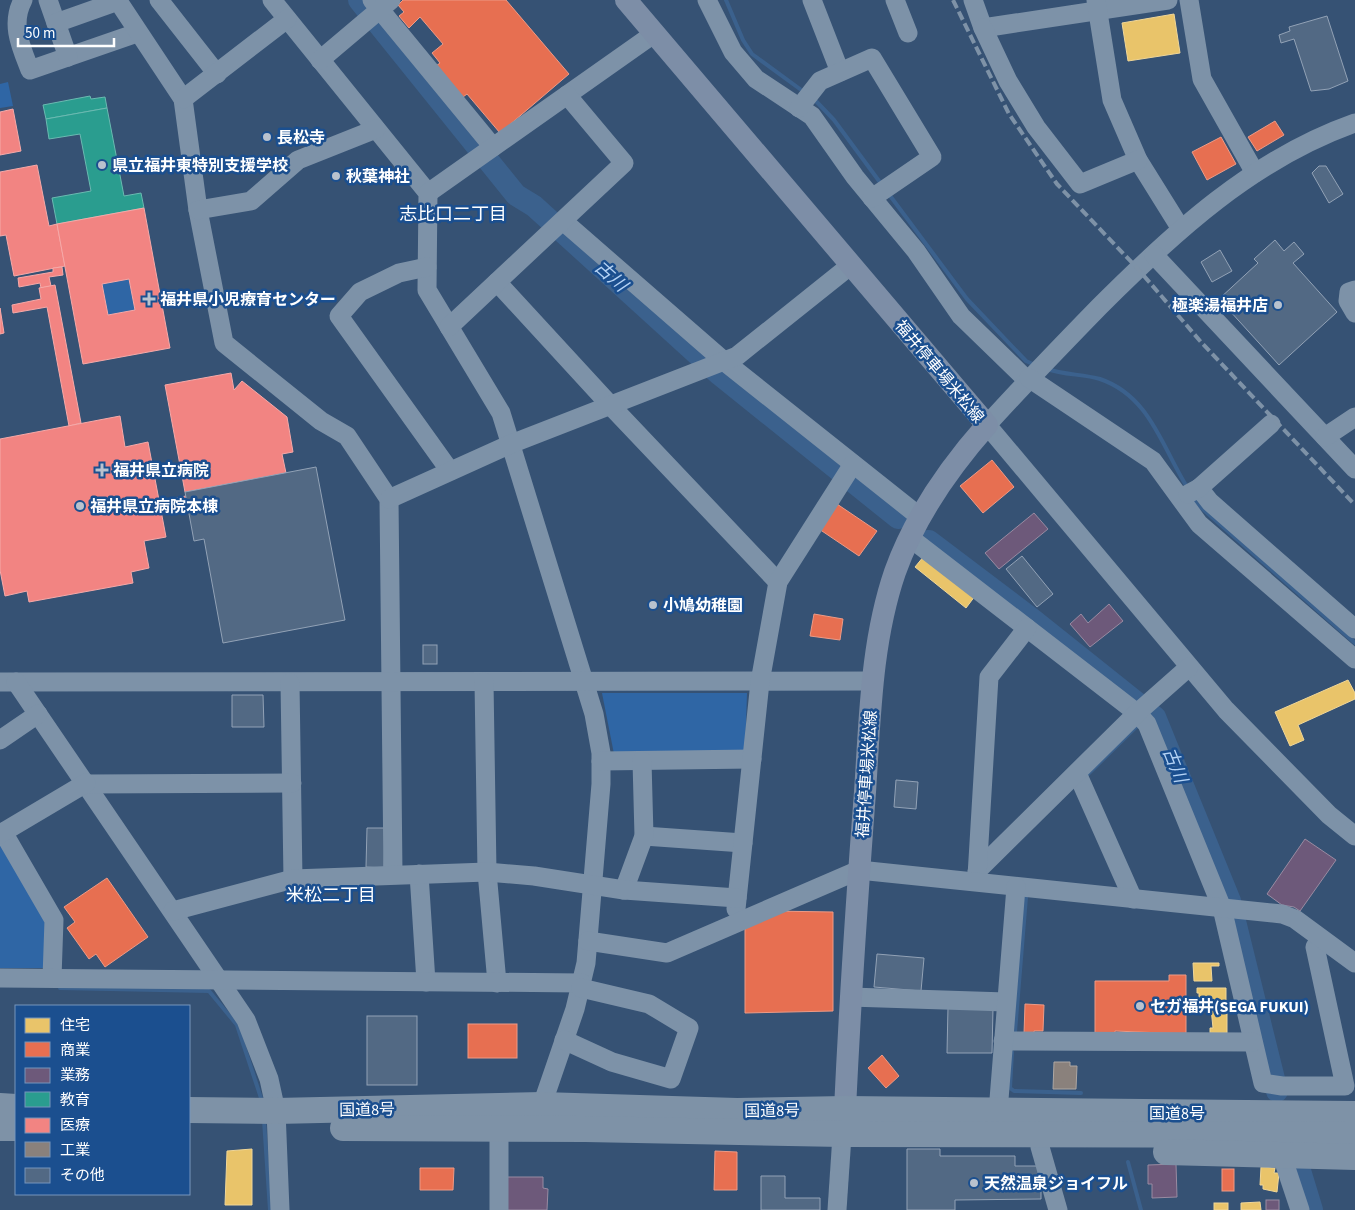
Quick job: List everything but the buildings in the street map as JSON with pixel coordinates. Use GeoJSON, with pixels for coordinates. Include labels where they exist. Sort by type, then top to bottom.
{"type":"FeatureCollection","features":[{"type":"Feature","properties":{"kind":"highway","name":"国道8号"},"geometry":{"type":"LineString","coordinates":[[190,1128],[276,1120],[542,1105],[737,1111],[845,1109],[1355,1114]]}},
{"type":"Feature","properties":{"kind":"highway"},"geometry":{"type":"LineString","coordinates":[[0,1106],[15,1107]]}},
{"type":"Feature","properties":{"kind":"highway","name":"国道8号"},"geometry":{"type":"LineString","coordinates":[[190,1110],[276,1120],[372,1127],[842,1134],[1355,1135]]}},
{"type":"Feature","properties":{"kind":"highway"},"geometry":{"type":"LineString","coordinates":[[0,1128],[15,1128]]}},
{"type":"Feature","properties":{"kind":"highway"},"geometry":{"type":"LineString","coordinates":[[970,1134],[998,1142],[1040,1147],[1355,1157]]}},
{"type":"Feature","properties":{"kind":"main road","name":"福井停車場米松線"},"geometry":{"type":"LineString","coordinates":[[626,0],[987,425],[952,466],[909,537],[883,614],[873,681],[850,997],[845,1109]]}},
{"type":"Feature","properties":{"kind":"street"},"geometry":{"type":"LineString","coordinates":[[23,0],[20,5],[16,34],[30,70],[137,33]]}},
{"type":"Feature","properties":{"kind":"street"},"geometry":{"type":"LineString","coordinates":[[48,0],[68,57]]}},
{"type":"Feature","properties":{"kind":"street"},"geometry":{"type":"LineString","coordinates":[[159,0],[217,74]]}},
{"type":"Feature","properties":{"kind":"street"},"geometry":{"type":"LineString","coordinates":[[272,0],[428,193],[427,290],[501,413],[586,682],[594,714],[601,761],[588,941],[581,985],[542,1105]]}},
{"type":"Feature","properties":{"kind":"street"},"geometry":{"type":"LineString","coordinates":[[707,0],[733,52],[756,79],[812,116],[872,198],[916,251],[961,316],[1028,379],[1153,461],[1198,524],[1355,660]]}},
{"type":"Feature","properties":{"kind":"street"},"geometry":{"type":"LineString","coordinates":[[812,0],[840,72]]}},
{"type":"Feature","properties":{"kind":"street"},"geometry":{"type":"LineString","coordinates":[[895,0],[908,33]]}},
{"type":"Feature","properties":{"kind":"street"},"geometry":{"type":"LineString","coordinates":[[973,0],[983,28],[1008,81],[1036,127],[1080,184],[1138,160]]}},
{"type":"Feature","properties":{"kind":"street"},"geometry":{"type":"LineString","coordinates":[[983,28],[1096,5],[1168,0]]}},
{"type":"Feature","properties":{"kind":"street"},"geometry":{"type":"LineString","coordinates":[[1189,0],[1202,79],[1255,173]]}},
{"type":"Feature","properties":{"kind":"street"},"geometry":{"type":"LineString","coordinates":[[56,23],[118,1],[137,33],[183,99],[198,210],[224,343],[321,421],[347,436],[389,499],[393,874]]}},
{"type":"Feature","properties":{"kind":"street"},"geometry":{"type":"LineString","coordinates":[[320,60],[381,3],[493,147]]}},
{"type":"Feature","properties":{"kind":"street"},"geometry":{"type":"LineString","coordinates":[[1096,5],[1112,100],[1138,160],[1181,229]]}},
{"type":"Feature","properties":{"kind":"street"},"geometry":{"type":"LineString","coordinates":[[183,99],[287,19]]}},
{"type":"Feature","properties":{"kind":"street"},"geometry":{"type":"LineString","coordinates":[[428,193],[655,33]]}},
{"type":"Feature","properties":{"kind":"street"},"geometry":{"type":"LineString","coordinates":[[799,108],[820,81],[872,58],[932,157],[872,198]]}},
{"type":"Feature","properties":{"kind":"street"},"geometry":{"type":"LineString","coordinates":[[449,327],[624,163],[567,95]]}},
{"type":"Feature","properties":{"kind":"street"},"geometry":{"type":"LineString","coordinates":[[1355,123],[1328,132],[1255,173],[1216,200],[1181,229],[1154,255],[1028,379],[987,425],[1226,710],[1329,814],[1355,836]]}},
{"type":"Feature","properties":{"kind":"street"},"geometry":{"type":"LineString","coordinates":[[198,210],[251,201],[298,160],[376,129]]}},
{"type":"Feature","properties":{"kind":"street"},"geometry":{"type":"LineString","coordinates":[[563,221],[725,362],[920,518]]}},
{"type":"Feature","properties":{"kind":"street"},"geometry":{"type":"LineString","coordinates":[[1154,255],[1355,468]]}},
{"type":"Feature","properties":{"kind":"street"},"geometry":{"type":"LineString","coordinates":[[389,499],[511,444],[737,356],[851,265]]}},
{"type":"Feature","properties":{"kind":"street"},"geometry":{"type":"LineString","coordinates":[[427,267],[399,273],[360,292],[339,316],[450,471]]}},
{"type":"Feature","properties":{"kind":"street"},"geometry":{"type":"LineString","coordinates":[[497,282],[611,406],[778,582]]}},
{"type":"Feature","properties":{"kind":"street"},"geometry":{"type":"LineString","coordinates":[[1355,290],[1349,292],[1348,301],[1355,313]]}},
{"type":"Feature","properties":{"kind":"street"},"geometry":{"type":"LineString","coordinates":[[1325,437],[1355,417]]}},
{"type":"Feature","properties":{"kind":"street"},"geometry":{"type":"LineString","coordinates":[[1181,498],[1199,488],[1271,424]]}},
{"type":"Feature","properties":{"kind":"street"},"geometry":{"type":"LineString","coordinates":[[734,924],[760,682],[778,582],[853,464]]}},
{"type":"Feature","properties":{"kind":"street"},"geometry":{"type":"LineString","coordinates":[[1199,488],[1210,502],[1355,629]]}},
{"type":"Feature","properties":{"kind":"street"},"geometry":{"type":"LineString","coordinates":[[909,537],[1137,713],[1147,724],[1222,908],[1263,1083],[1275,1086],[1350,1090],[1314,947],[1320,939]]}},
{"type":"Feature","properties":{"kind":"street"},"geometry":{"type":"LineString","coordinates":[[977,877],[989,677],[1027,628]]}},
{"type":"Feature","properties":{"kind":"street"},"geometry":{"type":"LineString","coordinates":[[977,877],[1137,713],[1189,668]]}},
{"type":"Feature","properties":{"kind":"street"},"geometry":{"type":"LineString","coordinates":[[8,682],[873,681]]}},
{"type":"Feature","properties":{"kind":"street"},"geometry":{"type":"LineString","coordinates":[[8,682],[38,714],[246,1020],[269,1079],[276,1120],[280,1210]]}},
{"type":"Feature","properties":{"kind":"street"},"geometry":{"type":"LineString","coordinates":[[290,682],[293,879]]}},
{"type":"Feature","properties":{"kind":"street"},"geometry":{"type":"LineString","coordinates":[[484,682],[487,872],[497,983]]}},
{"type":"Feature","properties":{"kind":"street"},"geometry":{"type":"LineString","coordinates":[[0,740],[38,714]]}},
{"type":"Feature","properties":{"kind":"street"},"geometry":{"type":"LineString","coordinates":[[601,761],[752,759]]}},
{"type":"Feature","properties":{"kind":"street"},"geometry":{"type":"LineString","coordinates":[[624,890],[644,836],[642,761]]}},
{"type":"Feature","properties":{"kind":"street"},"geometry":{"type":"LineString","coordinates":[[1077,773],[1133,899]]}},
{"type":"Feature","properties":{"kind":"street"},"geometry":{"type":"LineString","coordinates":[[52,978],[54,920],[1,833],[86,784],[292,783]]}},
{"type":"Feature","properties":{"kind":"street"},"geometry":{"type":"LineString","coordinates":[[644,836],[743,843]]}},
{"type":"Feature","properties":{"kind":"street"},"geometry":{"type":"LineString","coordinates":[[588,941],[667,953],[859,870],[977,877],[1016,887],[1282,914],[1295,919],[1355,963]]}},
{"type":"Feature","properties":{"kind":"street"},"geometry":{"type":"LineString","coordinates":[[173,911],[293,879],[393,874],[487,872],[534,876],[624,890],[737,898]]}},
{"type":"Feature","properties":{"kind":"street"},"geometry":{"type":"LineString","coordinates":[[420,874],[426,982]]}},
{"type":"Feature","properties":{"kind":"street"},"geometry":{"type":"LineString","coordinates":[[998,1112],[1016,887]]}},
{"type":"Feature","properties":{"kind":"street"},"geometry":{"type":"LineString","coordinates":[[0,978],[581,985],[649,1004],[689,1028],[671,1079],[612,1062],[564,1040]]}},
{"type":"Feature","properties":{"kind":"street"},"geometry":{"type":"LineString","coordinates":[[850,997],[1006,1002]]}},
{"type":"Feature","properties":{"kind":"street"},"geometry":{"type":"LineString","coordinates":[[1003,1041],[1253,1042]]}},
{"type":"Feature","properties":{"kind":"street"},"geometry":{"type":"LineString","coordinates":[[837,1210],[845,1109]]}},
{"type":"Feature","properties":{"kind":"street"},"geometry":{"type":"LineString","coordinates":[[499,1129],[499,1210]]}},
{"type":"Feature","properties":{"kind":"street"},"geometry":{"type":"LineString","coordinates":[[1040,1147],[1058,1210]]}},
{"type":"Feature","properties":{"kind":"street"},"geometry":{"type":"LineString","coordinates":[[1282,1156],[1300,1210]]}},
{"type":"Feature","properties":{"kind":"shaded area"},"geometry":{"type":"Polygon","coordinates":[[[8,82],[13,106],[0,108],[0,84],[8,82]]]}},
{"type":"Feature","properties":{"kind":"shaded area"},"geometry":{"type":"Polygon","coordinates":[[[129,279],[135,310],[108,315],[102,284],[129,279]]]}},
{"type":"Feature","properties":{"kind":"shaded area"},"geometry":{"type":"Polygon","coordinates":[[[602,693],[747,693],[745,753],[614,754],[602,693]]]}},
{"type":"Feature","properties":{"kind":"shaded area"},"geometry":{"type":"Polygon","coordinates":[[[0,842],[49,919],[44,968],[0,968],[0,842]]]}},
{"type":"Feature","properties":{"kind":"waterway","name":"古川"},"geometry":{"type":"LineString","coordinates":[[359,0],[516,195],[534,206],[720,375],[898,518]]}},
{"type":"Feature","properties":{"kind":"waterway"},"geometry":{"type":"LineString","coordinates":[[726,0],[743,40],[752,54],[804,92]]}},
{"type":"Feature","properties":{"kind":"waterway"},"geometry":{"type":"LineString","coordinates":[[814,99],[834,120],[882,185]]}},
{"type":"Feature","properties":{"kind":"waterway"},"geometry":{"type":"LineString","coordinates":[[888,193],[967,299],[1026,361],[1035,365]]}},
{"type":"Feature","properties":{"kind":"waterway"},"geometry":{"type":"LineString","coordinates":[[1047,369],[1100,379],[1117,387],[1131,397],[1153,424],[1187,487]]}},
{"type":"Feature","properties":{"kind":"waterway"},"geometry":{"type":"LineString","coordinates":[[1193,498],[1197,504],[1355,643]]}},
{"type":"Feature","properties":{"kind":"waterway","name":"古川"},"geometry":{"type":"LineString","coordinates":[[929,541],[1036,622],[1155,717],[1230,901],[1277,1091]]}},
{"type":"Feature","properties":{"kind":"waterway"},"geometry":{"type":"LineString","coordinates":[[1084,778],[1136,727]]}},
{"type":"Feature","properties":{"kind":"waterway"},"geometry":{"type":"LineString","coordinates":[[1015,1032],[1026,897]]}},
{"type":"Feature","properties":{"kind":"waterway"},"geometry":{"type":"LineString","coordinates":[[60,983],[60,988],[209,991],[237,1025],[262,1101]]}},
{"type":"Feature","properties":{"kind":"waterway"},"geometry":{"type":"LineString","coordinates":[[1012,1052],[1010,1088],[1014,1091],[1081,1093]]}},
{"type":"Feature","properties":{"kind":"waterway"},"geometry":{"type":"LineString","coordinates":[[264,1120],[270,1210]]}},
{"type":"Feature","properties":{"kind":"waterway"},"geometry":{"type":"LineString","coordinates":[[1128,1162],[1141,1210]]}},
{"type":"Feature","properties":{"kind":"waterway","name":"古川"},"geometry":{"type":"LineString","coordinates":[[1298,1164],[1312,1210]]}},
{"type":"Feature","properties":{"kind":"railway"},"geometry":{"type":"LineString","coordinates":[[953,0],[1009,114],[1057,184],[1138,269],[1201,342],[1355,505]]}},
{"type":"Feature","properties":{"kind":"place","name":"長松寺"},"geometry":{"type":"Point","coordinates":[267,137]}},
{"type":"Feature","properties":{"kind":"place","name":"県立福井東特別支援学校"},"geometry":{"type":"Point","coordinates":[102,165]}},
{"type":"Feature","properties":{"kind":"place","name":"秋葉神社"},"geometry":{"type":"Point","coordinates":[336,176]}},
{"type":"Feature","properties":{"kind":"place","name":"福井県小児療育センター"},"geometry":{"type":"Point","coordinates":[149,299]}},
{"type":"Feature","properties":{"kind":"place","name":"極楽湯福井店"},"geometry":{"type":"Point","coordinates":[1278,305]}},
{"type":"Feature","properties":{"kind":"place","name":"福井県立病院"},"geometry":{"type":"Point","coordinates":[102,470]}},
{"type":"Feature","properties":{"kind":"place","name":"福井県立病院本棟"},"geometry":{"type":"Point","coordinates":[80,506]}},
{"type":"Feature","properties":{"kind":"place","name":"小鳩幼稚園"},"geometry":{"type":"Point","coordinates":[653,605]}},
{"type":"Feature","properties":{"kind":"place","name":"セガ福井(SEGA FUKUI)"},"geometry":{"type":"Point","coordinates":[1140,1006]}},
{"type":"Feature","properties":{"kind":"place","name":"天然温泉ジョイフル"},"geometry":{"type":"Point","coordinates":[974,1183]}},
{"type":"Feature","properties":{"kind":"district","name":"志比口二丁目"},"geometry":{"type":"Point","coordinates":[453,214]}},
{"type":"Feature","properties":{"kind":"district","name":"米松二丁目"},"geometry":{"type":"Point","coordinates":[331,895]}}]}
